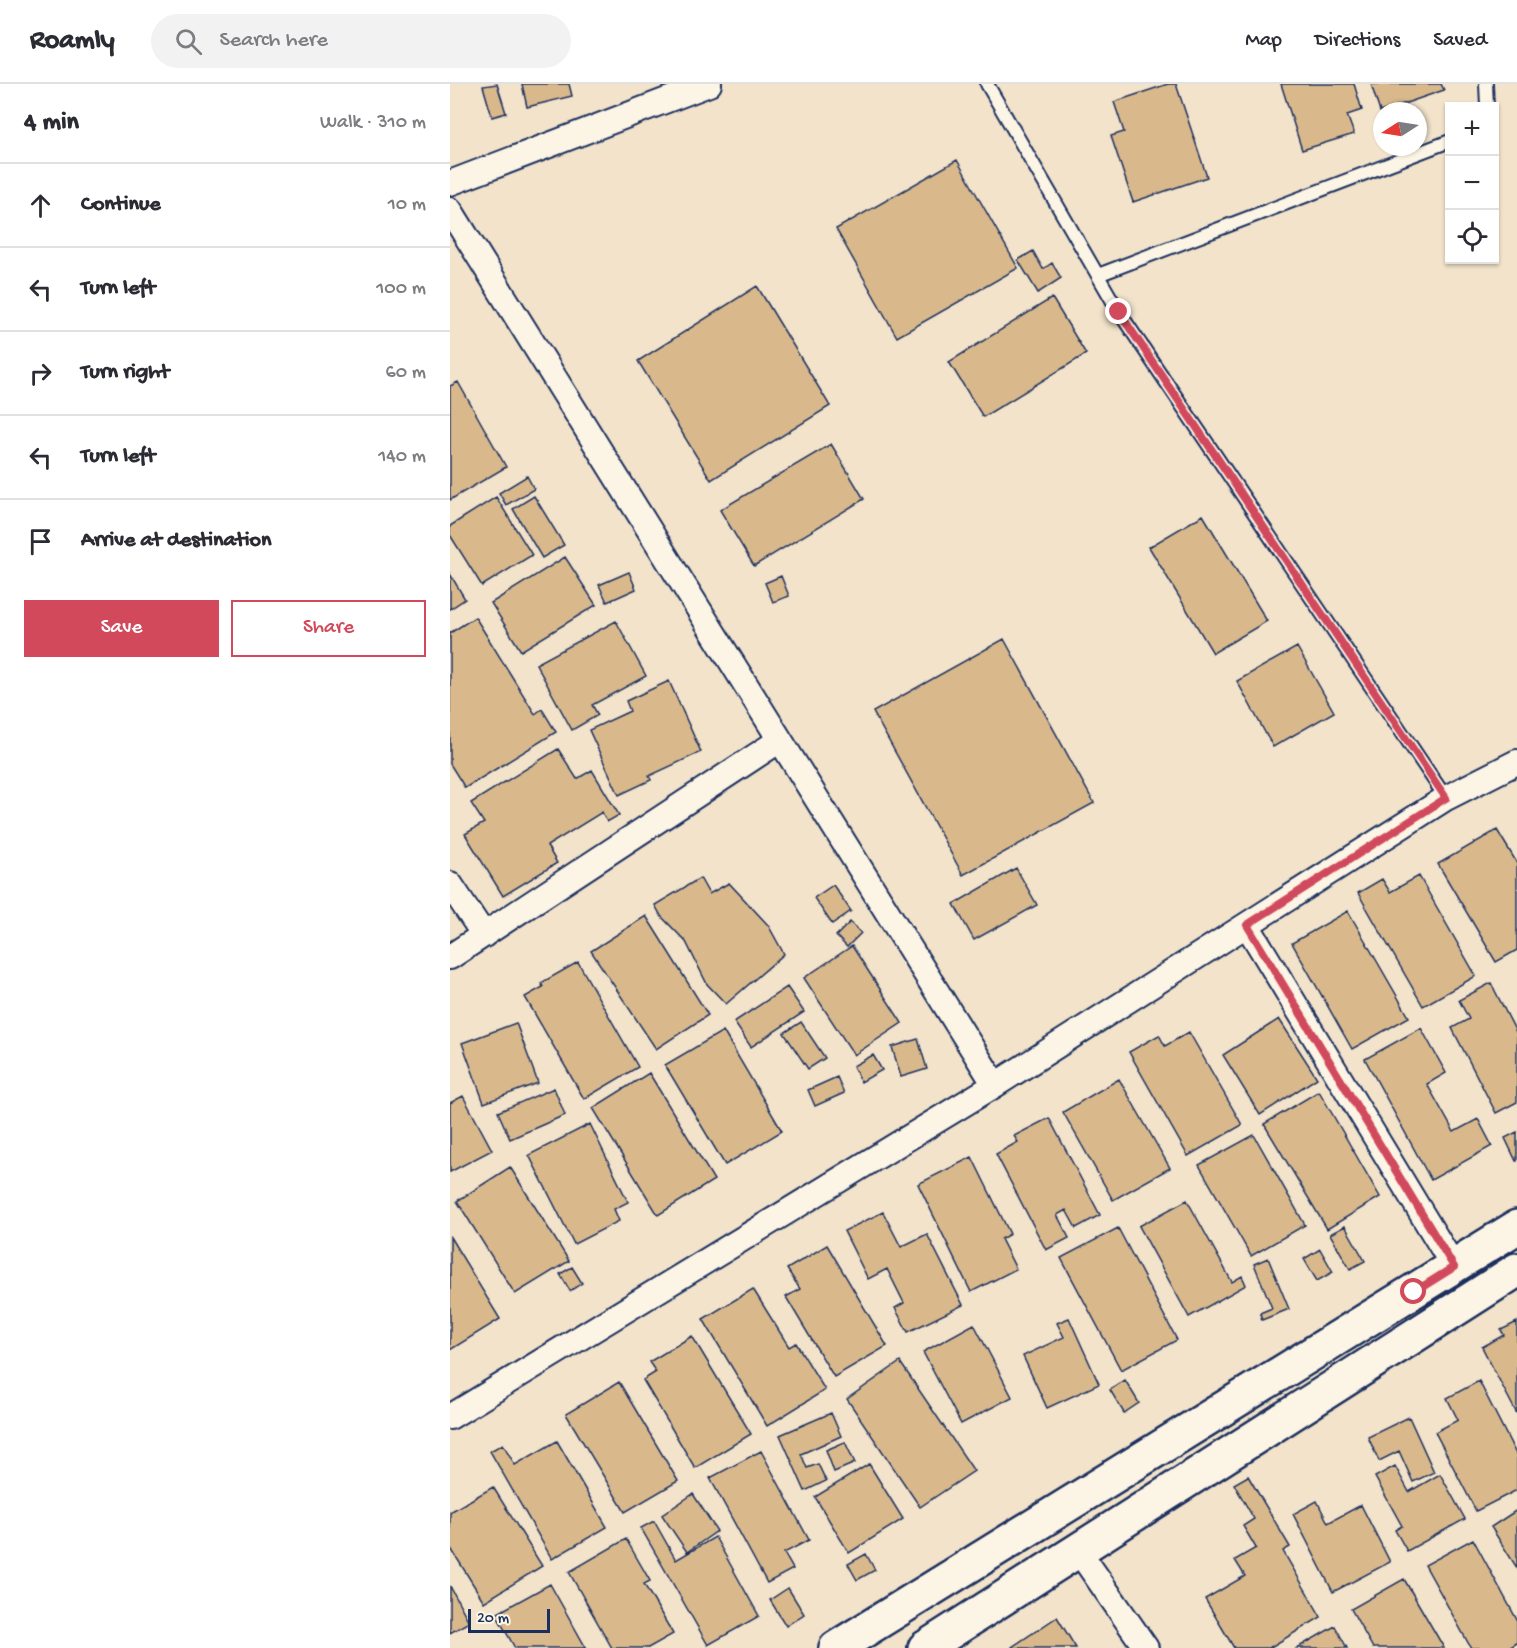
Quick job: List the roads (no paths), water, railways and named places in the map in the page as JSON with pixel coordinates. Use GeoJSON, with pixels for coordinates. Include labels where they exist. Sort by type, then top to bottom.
{"type":"FeatureCollection","features":[{"type":"Feature","properties":{"kind":"street"},"geometry":{"type":"LineString","coordinates":[[450,183],[708,84]]}},
{"type":"Feature","properties":{"kind":"street"},"geometry":{"type":"LineString","coordinates":[[450,210],[995,1085]]}},
{"type":"Feature","properties":{"kind":"street"},"geometry":{"type":"LineString","coordinates":[[450,957],[780,740]]}},
{"type":"Feature","properties":{"kind":"street"},"geometry":{"type":"LineString","coordinates":[[450,1417],[995,1085],[1446,798],[1517,762]]}},
{"type":"Feature","properties":{"kind":"street"},"geometry":{"type":"LineString","coordinates":[[450,884],[484,935]]}},
{"type":"Feature","properties":{"kind":"street"},"geometry":{"type":"LineString","coordinates":[[1247,925],[1454,1267]]}},
{"type":"Feature","properties":{"kind":"street"},"geometry":{"type":"LineString","coordinates":[[836,1648],[1517,1227]]}},
{"type":"Feature","properties":{"kind":"street"},"geometry":{"type":"LineString","coordinates":[[925,1648],[1517,1270]]}},
{"type":"Feature","properties":{"kind":"street"},"geometry":{"type":"LineString","coordinates":[[1078,1550],[1146,1648]]}},
{"type":"Feature","properties":{"kind":"lane"},"geometry":{"type":"LineString","coordinates":[[987,84],[1119,312],[1446,798]]}},
{"type":"Feature","properties":{"kind":"lane"},"geometry":{"type":"LineString","coordinates":[[1486,84],[1486,102]]}},
{"type":"Feature","properties":{"kind":"lane"},"geometry":{"type":"LineString","coordinates":[[1098,275],[1445,143]]}}]}
